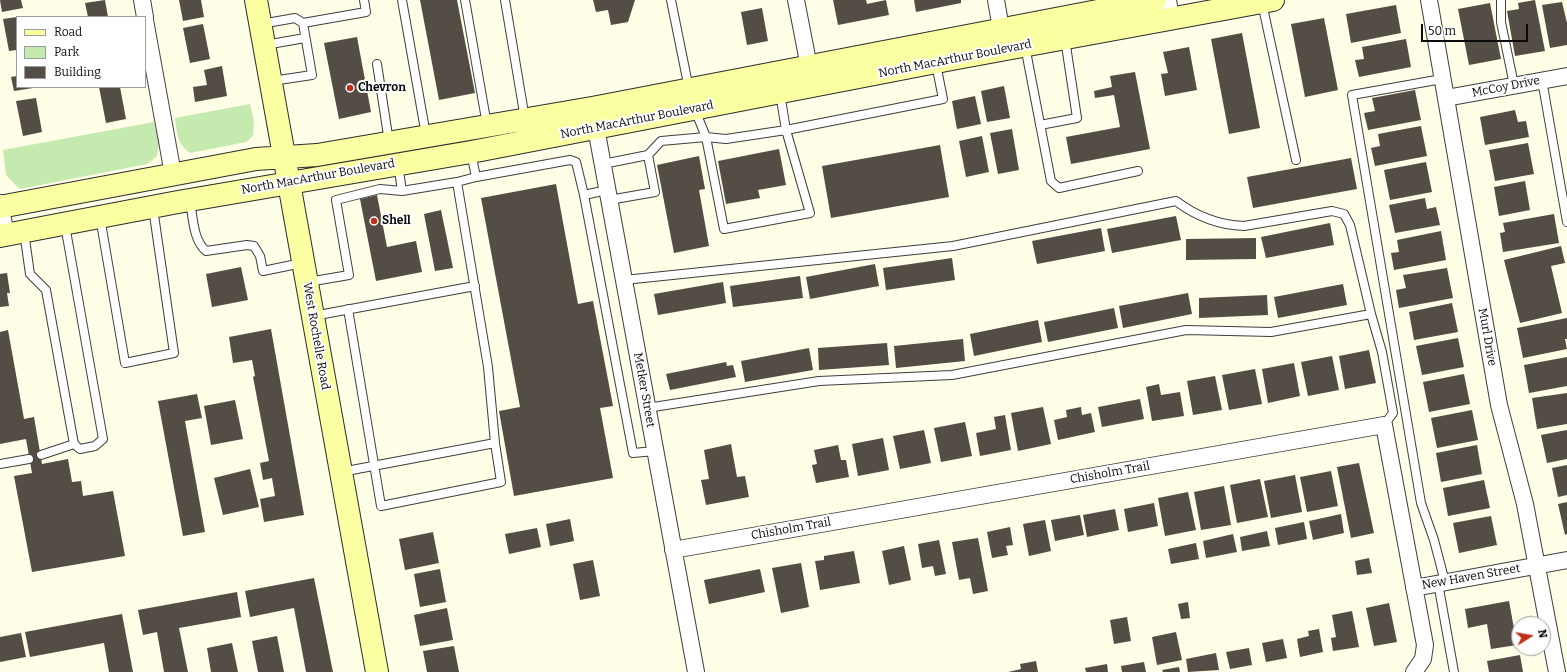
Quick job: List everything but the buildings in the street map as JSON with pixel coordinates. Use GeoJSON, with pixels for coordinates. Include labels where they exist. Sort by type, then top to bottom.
{"type":"FeatureCollection","features":[{"type":"Feature","properties":{"kind":"main road","name":"West Rochelle Road"},"geometry":{"type":"LineString","coordinates":[[256,0],[377,672]]}},
{"type":"Feature","properties":{"kind":"main road","name":"North MacArthur Boulevard"},"geometry":{"type":"LineString","coordinates":[[692,99],[780,92],[811,77],[936,62],[1155,0]]}},
{"type":"Feature","properties":{"kind":"main road","name":"North MacArthur Boulevard"},"geometry":{"type":"LineString","coordinates":[[10,234],[289,182],[471,152],[594,118],[692,99],[1010,41],[1065,38],[1169,9],[1268,1]]}},
{"type":"Feature","properties":{"kind":"main road","name":"North MacArthur Boulevard"},"geometry":{"type":"LineString","coordinates":[[0,206],[256,159],[317,154],[557,114],[594,118]]}},
{"type":"Feature","properties":{"kind":"main road"},"geometry":{"type":"LineString","coordinates":[[471,152],[472,147],[476,144],[527,128],[557,114]]}},
{"type":"Feature","properties":{"kind":"street"},"geometry":{"type":"LineString","coordinates":[[142,0],[145,16]]}},
{"type":"Feature","properties":{"kind":"street"},"geometry":{"type":"LineString","coordinates":[[796,0],[811,77]]}},
{"type":"Feature","properties":{"kind":"street"},"geometry":{"type":"LineString","coordinates":[[996,0],[1010,41]]}},
{"type":"Feature","properties":{"kind":"street","name":"Murl Drive"},"geometry":{"type":"LineString","coordinates":[[1429,0],[1499,405],[1525,504],[1538,565],[1557,672]]}},
{"type":"Feature","properties":{"kind":"street"},"geometry":{"type":"LineString","coordinates":[[146,24],[172,174]]}},
{"type":"Feature","properties":{"kind":"street","name":"McCoy Drive"},"geometry":{"type":"LineString","coordinates":[[1446,98],[1567,76]]}},
{"type":"Feature","properties":{"kind":"street","name":"Metker Street"},"geometry":{"type":"LineString","coordinates":[[594,118],[696,672]]}},
{"type":"Feature","properties":{"kind":"street"},"geometry":{"type":"LineString","coordinates":[[0,206],[10,234]]}},
{"type":"Feature","properties":{"kind":"street"},"geometry":{"type":"LineString","coordinates":[[1384,425],[1414,588]]}},
{"type":"Feature","properties":{"kind":"street","name":"Chisholm Trail"},"geometry":{"type":"LineString","coordinates":[[674,550],[1384,425]]}},
{"type":"Feature","properties":{"kind":"street","name":"New Haven Street"},"geometry":{"type":"LineString","coordinates":[[1414,672],[1423,659],[1425,645],[1414,588],[1567,560]]}},
{"type":"Feature","properties":{"kind":"lane"},"geometry":{"type":"LineString","coordinates":[[260,24],[295,18],[303,23],[366,12],[364,0]]}},
{"type":"Feature","properties":{"kind":"lane"},"geometry":{"type":"LineString","coordinates":[[402,0],[426,136]]}},
{"type":"Feature","properties":{"kind":"lane"},"geometry":{"type":"LineString","coordinates":[[465,0],[487,126]]}},
{"type":"Feature","properties":{"kind":"lane"},"geometry":{"type":"LineString","coordinates":[[505,0],[525,120]]}},
{"type":"Feature","properties":{"kind":"lane"},"geometry":{"type":"LineString","coordinates":[[670,0],[692,99],[706,138],[724,229],[810,213],[786,130],[780,92]]}},
{"type":"Feature","properties":{"kind":"lane"},"geometry":{"type":"LineString","coordinates":[[1502,0],[1501,22],[1514,85]]}},
{"type":"Feature","properties":{"kind":"lane"},"geometry":{"type":"LineString","coordinates":[[1268,1],[1296,160]]}},
{"type":"Feature","properties":{"kind":"lane"},"geometry":{"type":"LineString","coordinates":[[271,82],[312,75],[303,23]]}},
{"type":"Feature","properties":{"kind":"lane"},"geometry":{"type":"LineString","coordinates":[[264,45],[306,38]]}},
{"type":"Feature","properties":{"kind":"lane"},"geometry":{"type":"LineString","coordinates":[[1040,125],[1076,118],[1065,38]]}},
{"type":"Feature","properties":{"kind":"lane"},"geometry":{"type":"LineString","coordinates":[[1010,41],[1040,125],[1051,181],[1059,188],[1138,171]]}},
{"type":"Feature","properties":{"kind":"lane"},"geometry":{"type":"LineString","coordinates":[[603,164],[648,155],[661,142],[706,138],[726,139],[786,130],[943,99],[936,62]]}},
{"type":"Feature","properties":{"kind":"lane"},"geometry":{"type":"LineString","coordinates":[[376,64],[389,142]]}},
{"type":"Feature","properties":{"kind":"lane"},"geometry":{"type":"LineString","coordinates":[[1442,79],[1352,95],[1421,503],[1434,540],[1454,672]]}},
{"type":"Feature","properties":{"kind":"lane"},"geometry":{"type":"LineString","coordinates":[[1542,80],[1567,222]]}},
{"type":"Feature","properties":{"kind":"lane"},"geometry":{"type":"LineString","coordinates":[[471,152],[476,177]]}},
{"type":"Feature","properties":{"kind":"lane"},"geometry":{"type":"LineString","coordinates":[[584,194],[608,195],[656,192],[648,155]]}},
{"type":"Feature","properties":{"kind":"lane"},"geometry":{"type":"LineString","coordinates":[[190,200],[196,237],[200,246],[206,251],[247,245],[254,246],[260,256],[263,271],[349,275],[336,200],[380,189],[402,191],[570,160],[576,162],[584,194],[633,453],[655,451]]}},
{"type":"Feature","properties":{"kind":"lane"},"geometry":{"type":"LineString","coordinates":[[398,164],[402,191]]}},
{"type":"Feature","properties":{"kind":"lane"},"geometry":{"type":"LineString","coordinates":[[348,309],[373,466],[381,506],[501,482],[495,443],[490,380],[476,286],[457,182]]}},
{"type":"Feature","properties":{"kind":"lane"},"geometry":{"type":"LineString","coordinates":[[624,280],[953,246],[1176,201],[1205,219],[1230,225],[1244,226],[1332,211],[1344,214],[1350,225],[1371,314],[1382,352],[1393,412],[1384,425]]}},
{"type":"Feature","properties":{"kind":"lane"},"geometry":{"type":"LineString","coordinates":[[100,217],[125,363],[174,353],[153,207]]}},
{"type":"Feature","properties":{"kind":"lane"},"geometry":{"type":"LineString","coordinates":[[10,234],[30,274],[46,290],[74,444],[80,449],[95,446],[103,439],[65,224]]}},
{"type":"Feature","properties":{"kind":"lane"},"geometry":{"type":"LineString","coordinates":[[313,316],[476,286]]}},
{"type":"Feature","properties":{"kind":"lane"},"geometry":{"type":"LineString","coordinates":[[647,408],[818,381],[952,375],[1186,330],[1271,332],[1371,314]]}},
{"type":"Feature","properties":{"kind":"lane"},"geometry":{"type":"LineString","coordinates":[[340,472],[495,443]]}},
{"type":"Feature","properties":{"kind":"lane"},"geometry":{"type":"LineString","coordinates":[[41,456],[74,444]]}},
{"type":"Feature","properties":{"kind":"lane"},"geometry":{"type":"LineString","coordinates":[[0,464],[29,459]]}},
{"type":"Feature","properties":{"kind":"green space"},"geometry":{"type":"Polygon","coordinates":[[[250,104],[254,122],[253,136],[246,142],[190,153],[182,146],[177,133],[175,118],[250,104]]]}},
{"type":"Feature","properties":{"kind":"green space"},"geometry":{"type":"Polygon","coordinates":[[[154,122],[159,143],[157,156],[147,164],[20,189],[6,175],[3,150],[154,122]]]}},
{"type":"Feature","properties":{"kind":"place","name":"Chevron"},"geometry":{"type":"Point","coordinates":[350,88]}},
{"type":"Feature","properties":{"kind":"place","name":"Shell"},"geometry":{"type":"Point","coordinates":[374,221]}}]}
